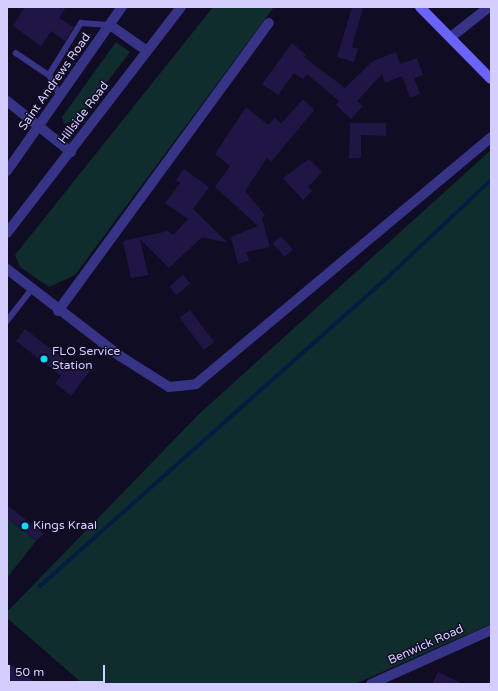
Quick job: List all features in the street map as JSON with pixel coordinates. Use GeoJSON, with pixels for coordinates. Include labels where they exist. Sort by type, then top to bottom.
{"type":"FeatureCollection","features":[{"type":"Feature","properties":{"kind":"main road"},"geometry":{"type":"LineString","coordinates":[[420,7],[491,79]]}},
{"type":"Feature","properties":{"kind":"street","name":"Hillside Road"},"geometry":{"type":"LineString","coordinates":[[7,233],[71,152],[181,7]]}},
{"type":"Feature","properties":{"kind":"street"},"geometry":{"type":"LineString","coordinates":[[451,38],[489,7]]}},
{"type":"Feature","properties":{"kind":"street","name":"Saint Andrews Road"},"geometry":{"type":"LineString","coordinates":[[7,171],[110,25],[119,9]]}},
{"type":"Feature","properties":{"kind":"street"},"geometry":{"type":"LineString","coordinates":[[58,311],[269,23]]}},
{"type":"Feature","properties":{"kind":"street"},"geometry":{"type":"LineString","coordinates":[[110,25],[147,51]]}},
{"type":"Feature","properties":{"kind":"street"},"geometry":{"type":"LineString","coordinates":[[7,101],[40,125],[71,152]]}},
{"type":"Feature","properties":{"kind":"street"},"geometry":{"type":"LineString","coordinates":[[7,269],[58,311],[169,387],[196,384],[491,137]]}},
{"type":"Feature","properties":{"kind":"street","name":"Benwick Road"},"geometry":{"type":"LineString","coordinates":[[371,684],[491,630]]}},
{"type":"Feature","properties":{"kind":"lane"},"geometry":{"type":"LineString","coordinates":[[49,74],[81,23],[110,25]]}},
{"type":"Feature","properties":{"kind":"lane"},"geometry":{"type":"LineString","coordinates":[[16,53],[49,74],[60,96]]}},
{"type":"Feature","properties":{"kind":"lane"},"geometry":{"type":"LineString","coordinates":[[7,321],[32,289]]}},
{"type":"Feature","properties":{"kind":"green space"},"geometry":{"type":"Polygon","coordinates":[[[213,7],[274,7],[75,275],[49,287],[20,267],[15,255],[213,7]]]}},
{"type":"Feature","properties":{"kind":"green space"},"geometry":{"type":"Polygon","coordinates":[[[116,42],[130,52],[79,119],[64,124],[62,117],[116,42]]]}},
{"type":"Feature","properties":{"kind":"green space"},"geometry":{"type":"Polygon","coordinates":[[[491,150],[491,624],[355,684],[83,684],[7,618],[7,612],[199,414],[491,150]]]}},
{"type":"Feature","properties":{"kind":"green space"},"geometry":{"type":"Polygon","coordinates":[[[7,518],[36,541],[7,578],[7,518]]]}},
{"type":"Feature","properties":{"kind":"building"},"geometry":{"type":"Polygon","coordinates":[[[25,7],[66,7],[59,18],[74,27],[65,41],[51,31],[41,46],[13,26],[25,7]]]}},
{"type":"Feature","properties":{"kind":"building"},"geometry":{"type":"Polygon","coordinates":[[[352,7],[363,7],[352,47],[358,49],[354,62],[337,57],[352,7]]]}},
{"type":"Feature","properties":{"kind":"building"},"geometry":{"type":"Polygon","coordinates":[[[292,43],[306,55],[304,57],[345,88],[373,61],[396,52],[400,64],[417,58],[423,75],[414,78],[420,94],[410,98],[402,76],[385,83],[382,74],[357,101],[363,106],[351,119],[336,105],[339,101],[307,74],[303,79],[294,73],[278,95],[262,84],[292,43]]]}},
{"type":"Feature","properties":{"kind":"building"},"geometry":{"type":"Polygon","coordinates":[[[303,99],[314,110],[271,162],[267,158],[245,191],[265,215],[262,218],[270,247],[246,252],[249,261],[238,264],[231,237],[258,226],[215,187],[230,166],[215,154],[246,107],[268,125],[275,118],[281,124],[303,99]]]}},
{"type":"Feature","properties":{"kind":"building"},"geometry":{"type":"Polygon","coordinates":[[[350,123],[386,123],[386,136],[361,135],[361,158],[349,158],[350,123]]]}},
{"type":"Feature","properties":{"kind":"building"},"geometry":{"type":"Polygon","coordinates":[[[309,159],[322,172],[308,187],[312,191],[303,200],[283,178],[309,159]]]}},
{"type":"Feature","properties":{"kind":"building"},"geometry":{"type":"Polygon","coordinates":[[[184,169],[209,187],[193,209],[228,243],[202,237],[169,268],[140,239],[148,275],[131,278],[123,241],[168,231],[173,235],[188,219],[165,203],[180,183],[176,180],[184,169]]]}},
{"type":"Feature","properties":{"kind":"building"},"geometry":{"type":"Polygon","coordinates":[[[281,236],[293,250],[285,257],[273,243],[281,236]]]}},
{"type":"Feature","properties":{"kind":"building"},"geometry":{"type":"Polygon","coordinates":[[[183,275],[190,283],[177,295],[169,287],[183,275]]]}},
{"type":"Feature","properties":{"kind":"building"},"geometry":{"type":"Polygon","coordinates":[[[190,310],[214,342],[204,350],[180,318],[190,310]]]}},
{"type":"Feature","properties":{"kind":"building"},"geometry":{"type":"Polygon","coordinates":[[[25,329],[70,364],[74,359],[90,371],[71,396],[55,383],[61,376],[16,341],[25,329]]]}},
{"type":"Feature","properties":{"kind":"building","name":"Kings Kraal"},"geometry":{"type":"Polygon","coordinates":[[[7,505],[44,534],[36,541],[7,518],[7,505]]]}},
{"type":"Feature","properties":{"kind":"building"},"geometry":{"type":"Polygon","coordinates":[[[7,662],[37,684],[7,684],[7,662]]]}},
{"type":"Feature","properties":{"kind":"building"},"geometry":{"type":"Polygon","coordinates":[[[438,672],[463,684],[432,684],[438,672]]]}},
{"type":"Feature","properties":{"kind":"waterway"},"geometry":{"type":"LineString","coordinates":[[40,586],[392,273],[491,180]]}},
{"type":"Feature","properties":{"kind":"place","name":"FLO Service Station"},"geometry":{"type":"Point","coordinates":[44,359]}},
{"type":"Feature","properties":{"kind":"place","name":"Kings Kraal"},"geometry":{"type":"Point","coordinates":[25,526]}}]}
